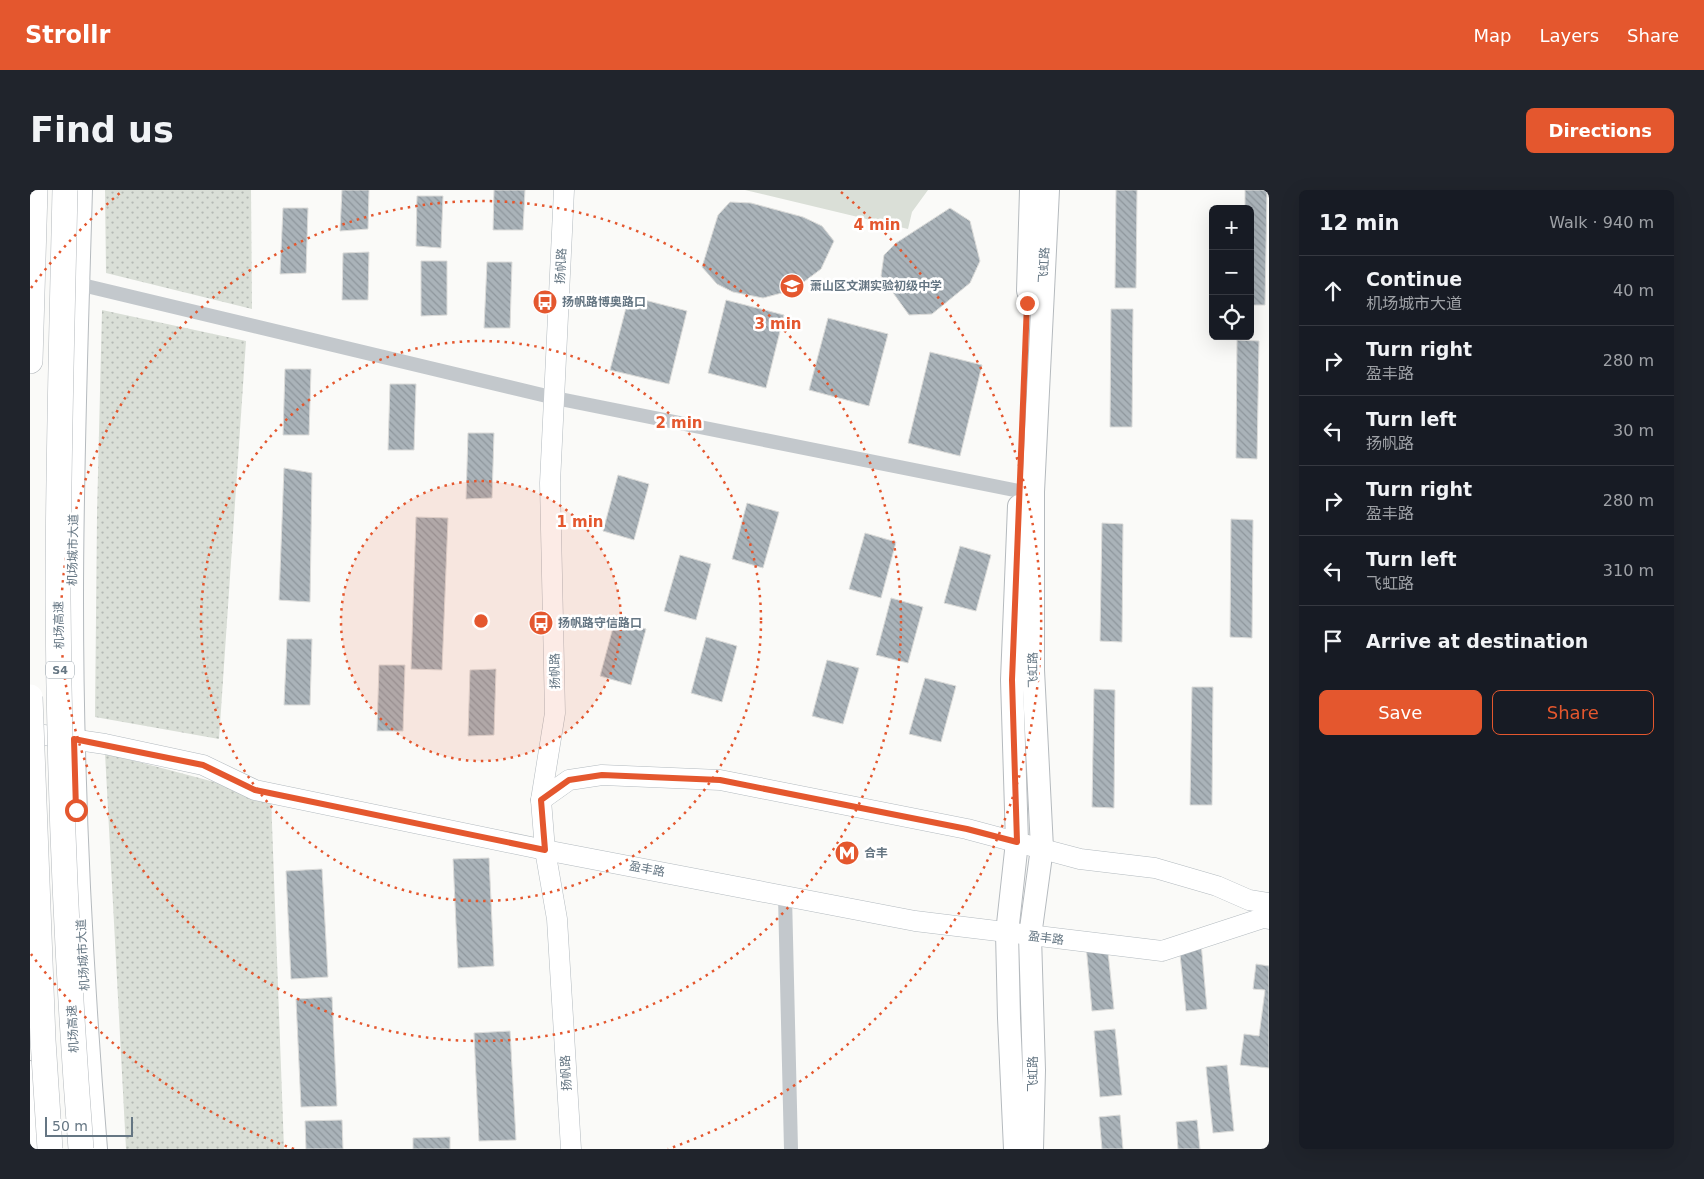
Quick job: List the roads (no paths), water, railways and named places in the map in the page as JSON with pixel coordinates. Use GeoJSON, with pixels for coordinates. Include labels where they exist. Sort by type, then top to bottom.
{"type":"FeatureCollection","features":[{"type":"Feature","properties":{"kind":"highway"},"geometry":{"type":"LineString","coordinates":[[30,361],[35,190]]}},
{"type":"Feature","properties":{"kind":"highway","name":"机场高速"},"geometry":{"type":"LineString","coordinates":[[65,190],[59,420],[59,612],[63,812],[73,1038],[81,1149]]}},
{"type":"Feature","properties":{"kind":"highway"},"geometry":{"type":"LineString","coordinates":[[30,697],[43,1040],[50,1149]]}},
{"type":"Feature","properties":{"kind":"main road","name":"机场城市大道"},"geometry":{"type":"LineString","coordinates":[[81,190],[72,599],[74,729],[87,1041],[96,1149]]}},
{"type":"Feature","properties":{"kind":"main road","name":"扬帆路"},"geometry":{"type":"LineString","coordinates":[[564,190],[550,483],[556,713],[541,800],[545,850],[557,919],[571,1149]]}},
{"type":"Feature","properties":{"kind":"main road","name":"飞虹路"},"geometry":{"type":"LineString","coordinates":[[1015,1149],[1007,933],[1017,842],[1012,680],[1031,190]]}},
{"type":"Feature","properties":{"kind":"main road","name":"飞虹路"},"geometry":{"type":"LineString","coordinates":[[1032,1149],[1034,1070],[1030,936],[1042,848],[1033,670],[1033,502],[1048,190]]}},
{"type":"Feature","properties":{"kind":"main road","name":"盈丰路"},"geometry":{"type":"LineString","coordinates":[[30,711],[74,729],[203,765],[255,790],[545,850],[915,921],[1162,951],[1264,918],[1269,919]]}},
{"type":"Feature","properties":{"kind":"main road","name":"盈丰路"},"geometry":{"type":"LineString","coordinates":[[30,733],[74,729]]}},
{"type":"Feature","properties":{"kind":"main road"},"geometry":{"type":"LineString","coordinates":[[541,800],[569,780],[602,775],[720,780],[967,829],[1080,859],[1155,868],[1216,886],[1249,900],[1269,903]]}},
{"type":"Feature","properties":{"kind":"main road"},"geometry":{"type":"LineString","coordinates":[[30,1072],[36,1149]]}},
{"type":"Feature","properties":{"kind":"street"},"geometry":{"type":"LineString","coordinates":[[78,284],[554,398],[1019,491]]}},
{"type":"Feature","properties":{"kind":"street"},"geometry":{"type":"LineString","coordinates":[[785,896],[791,1149]]}},
{"type":"Feature","properties":{"kind":"place","name":"萧山区文渊实验初级中学"},"geometry":{"type":"Point","coordinates":[792,286]}},
{"type":"Feature","properties":{"kind":"place","name":"扬帆路博奥路口"},"geometry":{"type":"Point","coordinates":[545,302]}},
{"type":"Feature","properties":{"kind":"place","name":"扬帆路守信路口"},"geometry":{"type":"Point","coordinates":[541,623]}},
{"type":"Feature","properties":{"kind":"place","name":"合丰"},"geometry":{"type":"Point","coordinates":[847,853]}}]}
